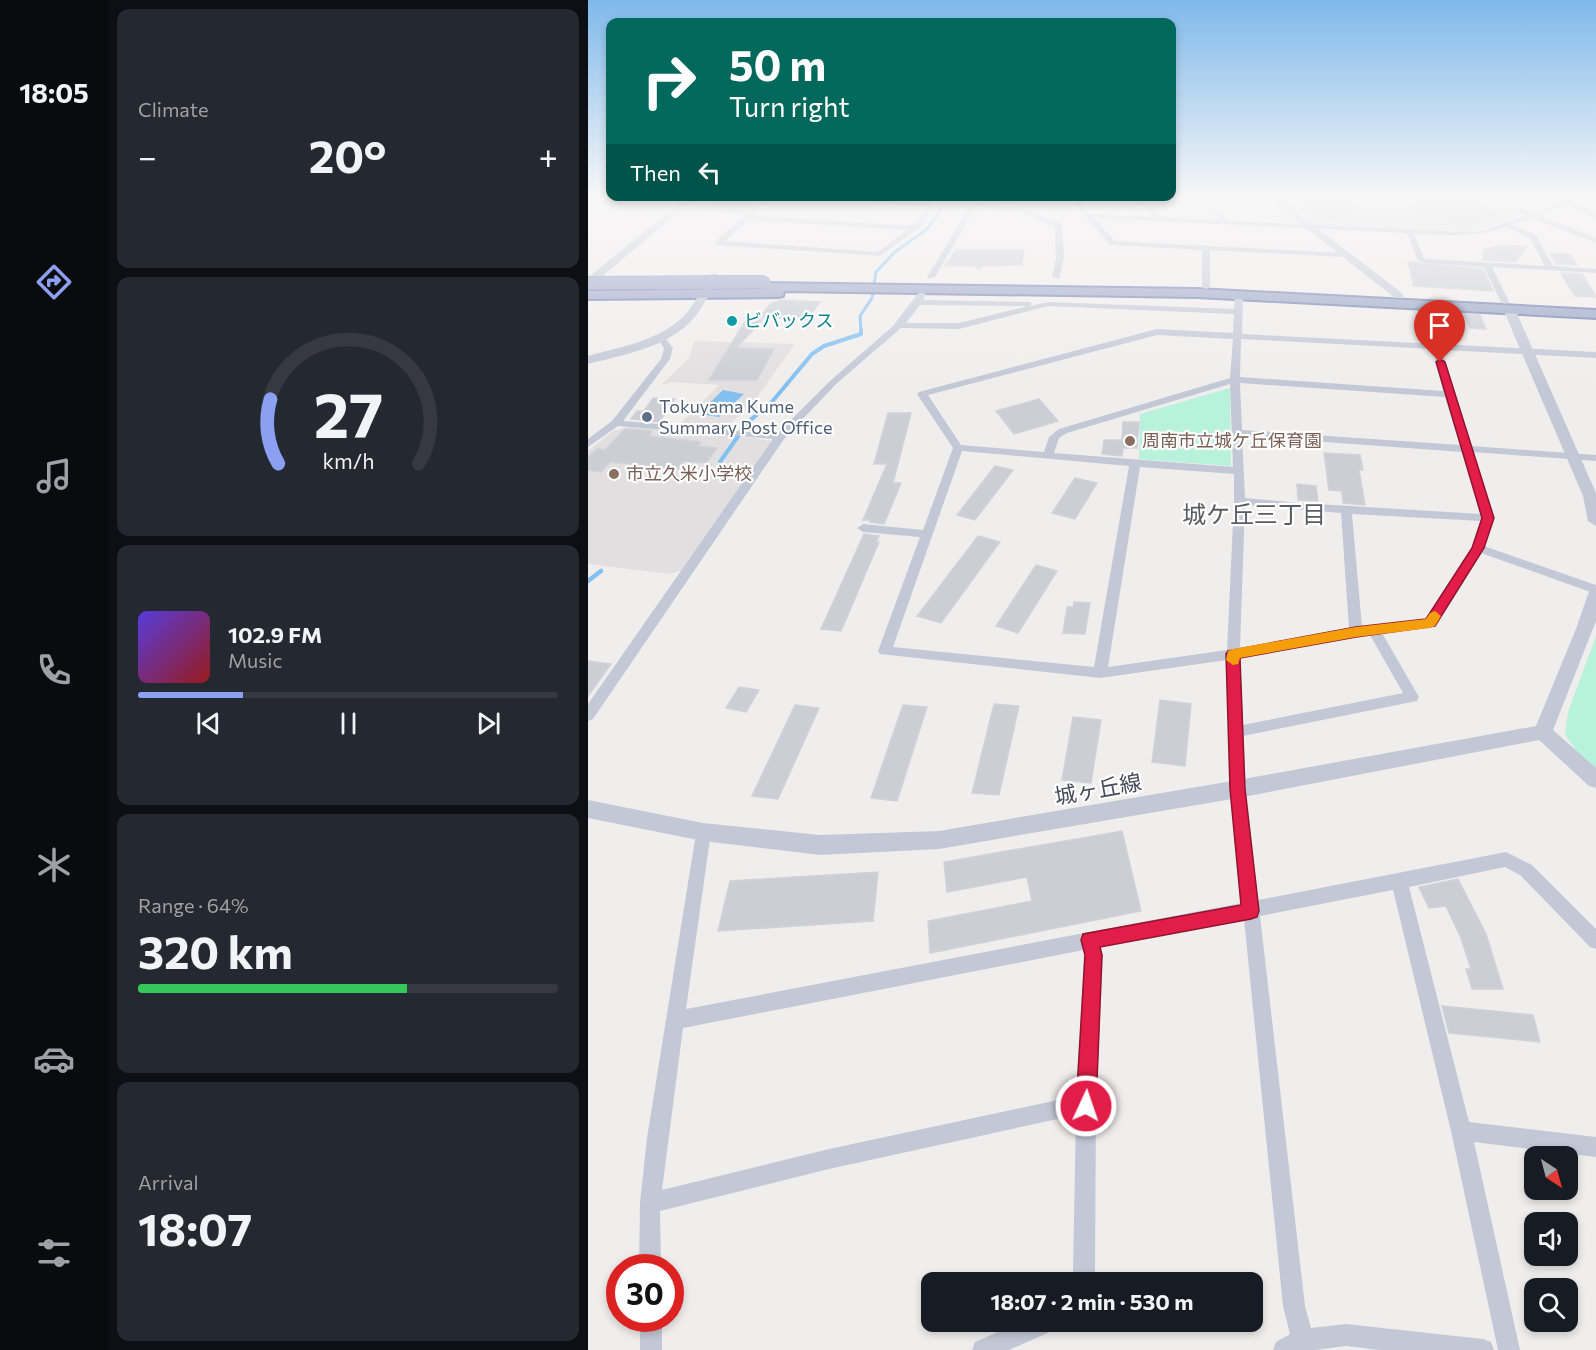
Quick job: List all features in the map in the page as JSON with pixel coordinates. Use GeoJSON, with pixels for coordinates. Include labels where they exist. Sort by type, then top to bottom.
{"type":"FeatureCollection","features":[{"type":"Feature","properties":{"kind":"highway"},"geometry":{"type":"LineString","coordinates":[[590,282],[715,276],[859,285]]}},
{"type":"Feature","properties":{"kind":"highway"},"geometry":{"type":"LineString","coordinates":[[887,285],[931,277],[1056,277],[1167,283],[1239,294],[1507,305],[1596,306]]}},
{"type":"Feature","properties":{"kind":"highway"},"geometry":{"type":"LineString","coordinates":[[590,282],[1198,289],[1399,296],[1596,314]]}},
{"type":"Feature","properties":{"kind":"highway"},"geometry":{"type":"LineString","coordinates":[[588,295],[704,293],[859,285]]}},
{"type":"Feature","properties":{"kind":"highway"},"geometry":{"type":"LineString","coordinates":[[887,285],[920,298],[1062,296],[1198,289]]}},
{"type":"Feature","properties":{"kind":"street"},"geometry":{"type":"LineString","coordinates":[[590,282],[617,260]]}},
{"type":"Feature","properties":{"kind":"street"},"geometry":{"type":"LineString","coordinates":[[931,277],[941,260]]}},
{"type":"Feature","properties":{"kind":"street"},"geometry":{"type":"LineString","coordinates":[[1056,277],[1060,260]]}},
{"type":"Feature","properties":{"kind":"street"},"geometry":{"type":"LineString","coordinates":[[1198,289],[1204,260]]}},
{"type":"Feature","properties":{"kind":"street"},"geometry":{"type":"LineString","coordinates":[[1351,260],[1399,296]]}},
{"type":"Feature","properties":{"kind":"street"},"geometry":{"type":"LineString","coordinates":[[1431,260],[1488,266],[1596,270]]}},
{"type":"Feature","properties":{"kind":"street"},"geometry":{"type":"LineString","coordinates":[[1546,260],[1550,268]]}},
{"type":"Feature","properties":{"kind":"street"},"geometry":{"type":"LineString","coordinates":[[1488,266],[1528,351],[1590,496],[1596,521]]}},
{"type":"Feature","properties":{"kind":"street"},"geometry":{"type":"LineString","coordinates":[[588,360],[660,337],[676,328],[687,319],[715,276]]}},
{"type":"Feature","properties":{"kind":"street"},"geometry":{"type":"LineString","coordinates":[[1239,294],[1235,380],[1240,501],[1233,654],[1238,789],[1294,1306],[1294,1345],[1346,1335],[1483,1350]]}},
{"type":"Feature","properties":{"kind":"street"},"geometry":{"type":"LineString","coordinates":[[588,715],[780,437],[813,400],[898,325],[920,298],[1237,312]]}},
{"type":"Feature","properties":{"kind":"street"},"geometry":{"type":"LineString","coordinates":[[898,325],[959,326],[1048,304]]}},
{"type":"Feature","properties":{"kind":"street"},"geometry":{"type":"LineString","coordinates":[[958,448],[922,394],[1157,332],[1596,355]]}},
{"type":"Feature","properties":{"kind":"street"},"geometry":{"type":"LineString","coordinates":[[588,444],[616,423],[665,359],[669,348],[660,337]]}},
{"type":"Feature","properties":{"kind":"street"},"geometry":{"type":"LineString","coordinates":[[958,448],[885,651],[1100,673],[1233,654],[1356,632],[1430,623],[1478,548],[1488,518],[1436,345]]}},
{"type":"Feature","properties":{"kind":"street"},"geometry":{"type":"LineString","coordinates":[[1048,457],[1054,437],[1063,431],[1235,380],[1449,394]]}},
{"type":"Feature","properties":{"kind":"street"},"geometry":{"type":"LineString","coordinates":[[616,423],[780,437]]}},
{"type":"Feature","properties":{"kind":"street"},"geometry":{"type":"LineString","coordinates":[[1238,433],[1596,458]]}},
{"type":"Feature","properties":{"kind":"street"},"geometry":{"type":"LineString","coordinates":[[958,448],[1238,471]]}},
{"type":"Feature","properties":{"kind":"street"},"geometry":{"type":"LineString","coordinates":[[1100,673],[1135,463]]}},
{"type":"Feature","properties":{"kind":"street"},"geometry":{"type":"LineString","coordinates":[[1240,501],[1488,518]]}},
{"type":"Feature","properties":{"kind":"street"},"geometry":{"type":"LineString","coordinates":[[1346,509],[1356,632]]}},
{"type":"Feature","properties":{"kind":"street"},"geometry":{"type":"LineString","coordinates":[[863,528],[927,534]]}},
{"type":"Feature","properties":{"kind":"street"},"geometry":{"type":"LineString","coordinates":[[1478,548],[1596,592],[1543,732],[1596,780]]}},
{"type":"Feature","properties":{"kind":"street"},"geometry":{"type":"LineString","coordinates":[[1236,732],[1412,697],[1374,630]]}},
{"type":"Feature","properties":{"kind":"street","name":"城ヶ丘線"},"geometry":{"type":"LineString","coordinates":[[588,809],[703,832],[820,844],[939,840],[1238,789],[1543,732]]}},
{"type":"Feature","properties":{"kind":"street"},"geometry":{"type":"LineString","coordinates":[[650,1254],[650,1203],[657,1138],[703,832]]}},
{"type":"Feature","properties":{"kind":"street"},"geometry":{"type":"LineString","coordinates":[[675,1020],[869,980],[1251,911],[1506,859],[1526,870],[1596,941]]}},
{"type":"Feature","properties":{"kind":"street"},"geometry":{"type":"LineString","coordinates":[[1398,881],[1403,893],[1461,1131],[1509,1350]]}},
{"type":"Feature","properties":{"kind":"street"},"geometry":{"type":"LineString","coordinates":[[1084,1272],[1086,1106],[1094,955],[1090,940]]}},
{"type":"Feature","properties":{"kind":"street"},"geometry":{"type":"LineString","coordinates":[[650,1203],[829,1160],[1072,1106],[1086,1106]]}},
{"type":"Feature","properties":{"kind":"street"},"geometry":{"type":"LineString","coordinates":[[1461,1131],[1596,1147]]}},
{"type":"Feature","properties":{"kind":"street"},"geometry":{"type":"LineString","coordinates":[[651,1332],[651,1350]]}},
{"type":"Feature","properties":{"kind":"street"},"geometry":{"type":"LineString","coordinates":[[983,1350],[1024,1332]]}},
{"type":"Feature","properties":{"kind":"shaded area"},"geometry":{"type":"Polygon","coordinates":[[[694,341],[795,344],[752,404],[725,428],[726,435],[773,441],[682,570],[670,574],[588,564],[588,451],[613,431],[629,427],[675,429],[719,385],[672,382],[661,385],[689,358],[694,341]]]}},
{"type":"Feature","properties":{"kind":"green space"},"geometry":{"type":"Polygon","coordinates":[[[1230,388],[1231,466],[1139,459],[1140,414],[1230,388]]]}},
{"type":"Feature","properties":{"kind":"green space"},"geometry":{"type":"Polygon","coordinates":[[[1596,636],[1596,771],[1582,759],[1565,735],[1568,712],[1596,636]]]}},
{"type":"Feature","properties":{"kind":"water"},"geometry":{"type":"Polygon","coordinates":[[[723,390],[744,394],[719,417],[698,414],[723,390]]]}},
{"type":"Feature","properties":{"kind":"building"},"geometry":{"type":"Polygon","coordinates":[[[949,260],[1023,260],[1022,265],[984,266],[978,269],[975,266],[945,266],[949,260]]]}},
{"type":"Feature","properties":{"kind":"building"},"geometry":{"type":"Polygon","coordinates":[[[1483,260],[1516,260],[1515,262],[1483,260]]]}},
{"type":"Feature","properties":{"kind":"building"},"geometry":{"type":"Polygon","coordinates":[[[1554,260],[1574,260],[1577,265],[1556,264],[1554,260]]]}},
{"type":"Feature","properties":{"kind":"building"},"geometry":{"type":"Polygon","coordinates":[[[1408,262],[1483,269],[1493,291],[1414,286],[1408,262]]]}},
{"type":"Feature","properties":{"kind":"building"},"geometry":{"type":"Polygon","coordinates":[[[1561,273],[1582,274],[1596,297],[1575,296],[1561,273]]]}},
{"type":"Feature","properties":{"kind":"building"},"geometry":{"type":"Polygon","coordinates":[[[780,300],[820,302],[807,320],[760,317],[770,304],[780,300]]]}},
{"type":"Feature","properties":{"kind":"building"},"geometry":{"type":"Polygon","coordinates":[[[1464,314],[1480,315],[1486,329],[1470,328],[1464,314]]]}},
{"type":"Feature","properties":{"kind":"building"},"geometry":{"type":"Polygon","coordinates":[[[747,318],[763,320],[736,348],[774,349],[757,380],[709,380],[747,318]]]}},
{"type":"Feature","properties":{"kind":"building"},"geometry":{"type":"Polygon","coordinates":[[[653,398],[675,399],[659,422],[631,419],[637,411],[644,411],[653,398]]]}},
{"type":"Feature","properties":{"kind":"building"},"geometry":{"type":"Polygon","coordinates":[[[1039,399],[1058,421],[1014,434],[996,411],[1039,399]]]}},
{"type":"Feature","properties":{"kind":"building"},"geometry":{"type":"Polygon","coordinates":[[[888,413],[911,413],[893,483],[901,483],[884,524],[863,520],[887,464],[874,464],[888,413]]]}},
{"type":"Feature","properties":{"kind":"building"},"geometry":{"type":"Polygon","coordinates":[[[1123,422],[1139,422],[1137,448],[1123,448],[1122,456],[1102,454],[1104,440],[1122,440],[1123,422]]]}},
{"type":"Feature","properties":{"kind":"building"},"geometry":{"type":"Polygon","coordinates":[[[625,429],[652,431],[649,436],[701,442],[697,446],[717,448],[706,463],[684,461],[678,468],[610,462],[601,472],[588,470],[588,457],[597,449],[605,450],[625,429]]]}},
{"type":"Feature","properties":{"kind":"building"},"geometry":{"type":"Polygon","coordinates":[[[1324,453],[1360,455],[1363,470],[1359,470],[1365,505],[1343,503],[1342,491],[1329,490],[1324,453]]]}},
{"type":"Feature","properties":{"kind":"building"},"geometry":{"type":"Polygon","coordinates":[[[995,466],[1013,470],[975,520],[957,515],[995,466]]]}},
{"type":"Feature","properties":{"kind":"building"},"geometry":{"type":"Polygon","coordinates":[[[1075,478],[1097,483],[1075,519],[1052,513],[1075,478]]]}},
{"type":"Feature","properties":{"kind":"building"},"geometry":{"type":"Polygon","coordinates":[[[1297,484],[1316,486],[1318,501],[1298,500],[1297,484]]]}},
{"type":"Feature","properties":{"kind":"building"},"geometry":{"type":"Polygon","coordinates":[[[864,534],[879,536],[876,542],[879,542],[841,631],[821,629],[864,534]]]}},
{"type":"Feature","properties":{"kind":"building"},"geometry":{"type":"Polygon","coordinates":[[[978,536],[1000,542],[941,623],[917,616],[978,536]]]}},
{"type":"Feature","properties":{"kind":"building"},"geometry":{"type":"Polygon","coordinates":[[[1036,565],[1057,571],[1018,633],[996,626],[1036,565]]]}},
{"type":"Feature","properties":{"kind":"building"},"geometry":{"type":"Polygon","coordinates":[[[1074,602],[1090,603],[1085,634],[1063,633],[1067,607],[1073,607],[1074,602]]]}},
{"type":"Feature","properties":{"kind":"building"},"geometry":{"type":"Polygon","coordinates":[[[588,661],[611,664],[588,696],[588,661]]]}},
{"type":"Feature","properties":{"kind":"building"},"geometry":{"type":"Polygon","coordinates":[[[739,687],[759,690],[746,712],[726,708],[739,687]]]}},
{"type":"Feature","properties":{"kind":"building"},"geometry":{"type":"Polygon","coordinates":[[[1160,700],[1191,704],[1185,766],[1152,762],[1160,700]]]}},
{"type":"Feature","properties":{"kind":"building"},"geometry":{"type":"Polygon","coordinates":[[[994,704],[1019,706],[999,795],[972,793],[994,704]]]}},
{"type":"Feature","properties":{"kind":"building"},"geometry":{"type":"Polygon","coordinates":[[[795,705],[819,708],[778,799],[752,796],[795,705]]]}},
{"type":"Feature","properties":{"kind":"building"},"geometry":{"type":"Polygon","coordinates":[[[903,705],[927,707],[897,801],[871,798],[903,705]]]}},
{"type":"Feature","properties":{"kind":"building"},"geometry":{"type":"Polygon","coordinates":[[[1073,717],[1101,720],[1091,783],[1062,780],[1073,717]]]}},
{"type":"Feature","properties":{"kind":"building"},"geometry":{"type":"Polygon","coordinates":[[[1122,831],[1141,911],[930,953],[928,921],[1032,901],[1027,877],[947,892],[944,862],[1122,831]]]}},
{"type":"Feature","properties":{"kind":"building"},"geometry":{"type":"Polygon","coordinates":[[[878,872],[873,921],[718,931],[730,881],[878,872]]]}},
{"type":"Feature","properties":{"kind":"building"},"geometry":{"type":"Polygon","coordinates":[[[1458,879],[1486,934],[1503,989],[1472,989],[1466,969],[1471,969],[1461,938],[1446,906],[1429,908],[1419,887],[1458,879]]]}},
{"type":"Feature","properties":{"kind":"building"},"geometry":{"type":"Polygon","coordinates":[[[1442,1006],[1533,1015],[1540,1042],[1449,1033],[1442,1006]]]}},
{"type":"Feature","properties":{"kind":"waterway"},"geometry":{"type":"LineString","coordinates":[[861,332],[860,316],[872,298],[876,272],[887,260]]}},
{"type":"Feature","properties":{"kind":"waterway"},"geometry":{"type":"LineString","coordinates":[[720,462],[748,422],[771,403],[812,354],[824,346],[861,334],[861,332]]}},
{"type":"Feature","properties":{"kind":"waterway"},"geometry":{"type":"LineString","coordinates":[[588,581],[601,571]]}},
{"type":"Feature","properties":{"kind":"slow traffic"},"geometry":{"type":"LineString","coordinates":[[1233,660],[1233,654],[1356,632],[1430,623],[1435,616]]}},
{"type":"Feature","properties":{"kind":"place","name":"ビバックス"},"geometry":{"type":"Point","coordinates":[732,321]}},
{"type":"Feature","properties":{"kind":"place","name":"Tokuyama Kume Summary Post Office"},"geometry":{"type":"Point","coordinates":[647,417]}},
{"type":"Feature","properties":{"kind":"place","name":"周南市立城ケ丘保育園"},"geometry":{"type":"Point","coordinates":[1130,441]}},
{"type":"Feature","properties":{"kind":"place","name":"市立久米小学校"},"geometry":{"type":"Point","coordinates":[614,474]}},
{"type":"Feature","properties":{"kind":"district","name":"城ケ丘三丁目"},"geometry":{"type":"Point","coordinates":[1254,515]}},
{"type":"Feature","properties":{"kind":"route"},"geometry":{"type":"LineString","coordinates":[[1086,1106],[1094,955],[1090,940],[1251,911],[1238,789],[1233,654],[1356,632],[1430,623],[1485,534],[1488,518],[1440,362]]}}]}
